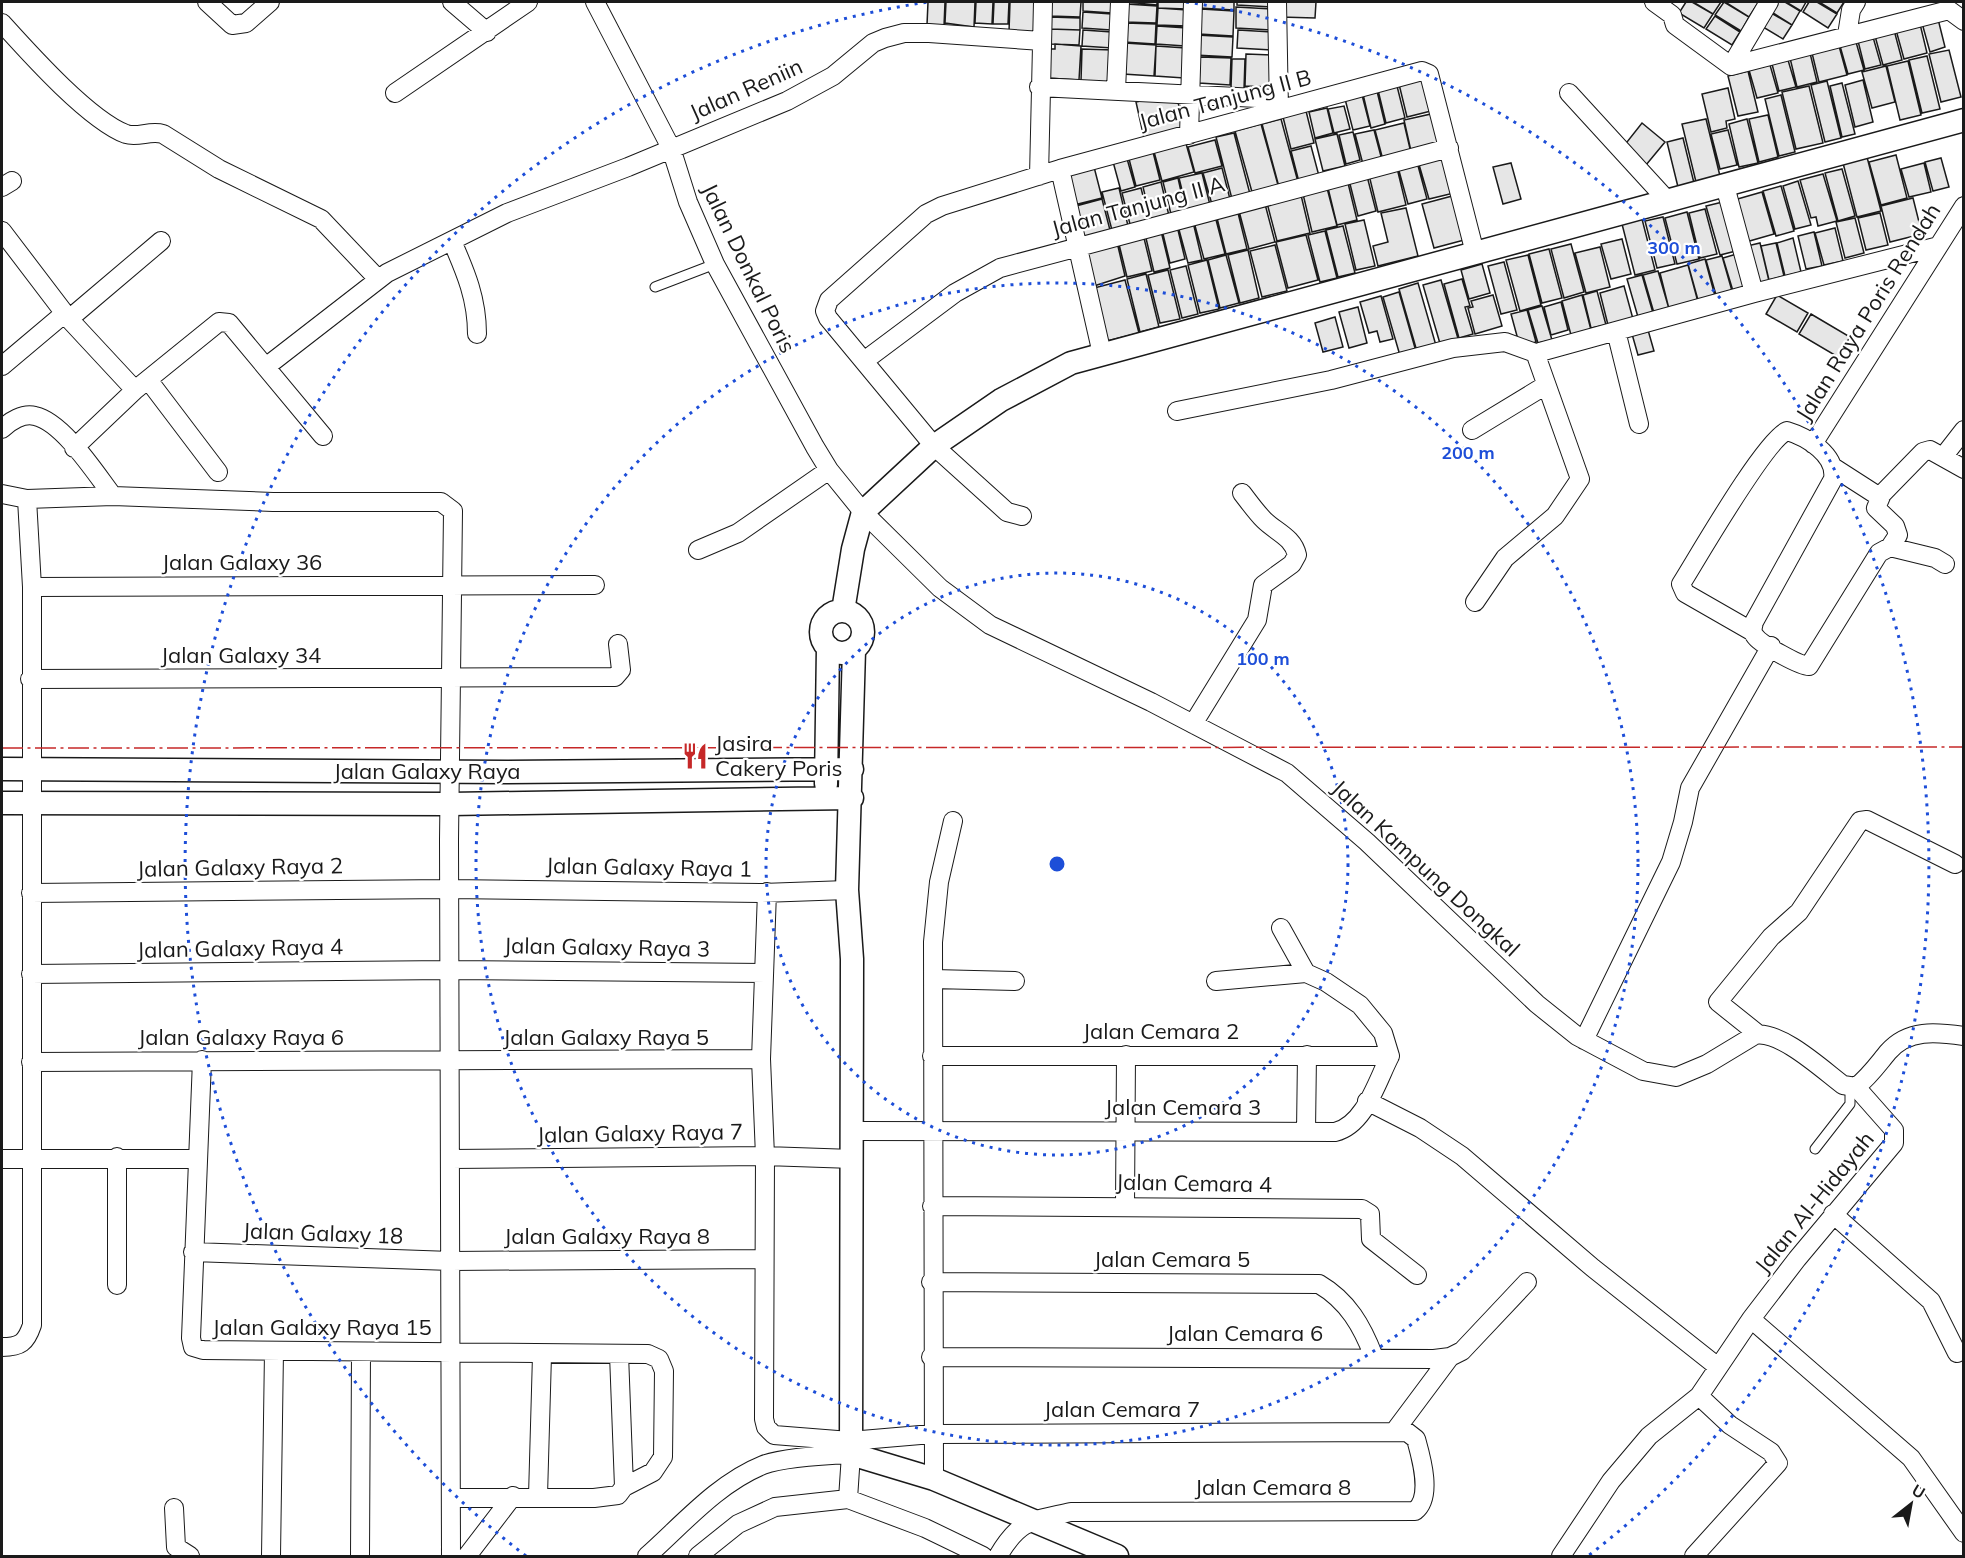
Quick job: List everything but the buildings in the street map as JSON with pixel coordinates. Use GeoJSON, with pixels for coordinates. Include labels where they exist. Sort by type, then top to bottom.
{"type":"FeatureCollection","features":[{"type":"Feature","properties":{"kind":"street"},"geometry":{"type":"LineString","coordinates":[[207,2],[232,25],[246,23],[270,2]]}},
{"type":"Feature","properties":{"kind":"street"},"geometry":{"type":"LineString","coordinates":[[452,2],[487,32]]}},
{"type":"Feature","properties":{"kind":"street"},"geometry":{"type":"LineString","coordinates":[[395,93],[528,2]]}},
{"type":"Feature","properties":{"kind":"street","name":"Jalan Donkal Poris"},"geometry":{"type":"LineString","coordinates":[[596,2],[671,148],[688,202],[715,264],[768,364],[829,470],[863,512]]}},
{"type":"Feature","properties":{"kind":"street"},"geometry":{"type":"LineString","coordinates":[[1039,176],[1039,87],[1043,2]]}},
{"type":"Feature","properties":{"kind":"street"},"geometry":{"type":"LineString","coordinates":[[1116,90],[1120,2]]}},
{"type":"Feature","properties":{"kind":"street"},"geometry":{"type":"LineString","coordinates":[[1189,135],[1193,2]]}},
{"type":"Feature","properties":{"kind":"street"},"geometry":{"type":"LineString","coordinates":[[1039,87],[1189,93],[1279,105],[1277,2]]}},
{"type":"Feature","properties":{"kind":"street"},"geometry":{"type":"LineString","coordinates":[[1654,2],[1676,8],[1676,25],[1731,66]]}},
{"type":"Feature","properties":{"kind":"street"},"geometry":{"type":"LineString","coordinates":[[1731,66],[1769,2]]}},
{"type":"Feature","properties":{"kind":"street"},"geometry":{"type":"LineString","coordinates":[[1847,35],[1851,10],[1856,2]]}},
{"type":"Feature","properties":{"kind":"street"},"geometry":{"type":"LineString","coordinates":[[1731,66],[1847,35],[1955,11]]}},
{"type":"Feature","properties":{"kind":"street"},"geometry":{"type":"LineString","coordinates":[[2,23],[82,104],[118,129],[132,135],[155,132],[163,134],[219,169],[303,208],[321,219],[340,236],[378,279]]}},
{"type":"Feature","properties":{"kind":"street","name":"Jalan Reniin"},"geometry":{"type":"LineString","coordinates":[[267,366],[378,279],[507,213],[628,167],[787,101],[833,75],[873,43],[904,33],[1042,41]]}},
{"type":"Feature","properties":{"kind":"street","name":"Jalan Tanjung II B"},"geometry":{"type":"LineString","coordinates":[[1022,516],[1006,512],[934,446],[828,318],[825,306],[829,300],[926,214],[942,206],[1060,169],[1189,135],[1279,105],[1418,71],[1425,71],[1429,74],[1449,148]]}},
{"type":"Feature","properties":{"kind":"street"},"geometry":{"type":"LineString","coordinates":[[1569,93],[1667,200]]}},
{"type":"Feature","properties":{"kind":"street"},"geometry":{"type":"LineString","coordinates":[[843,611],[853,549],[863,512],[934,446],[1001,400],[1071,363],[1964,120]]}},
{"type":"Feature","properties":{"kind":"street"},"geometry":{"type":"LineString","coordinates":[[1449,148],[1475,254]]}},
{"type":"Feature","properties":{"kind":"street","name":"Jalan Tanjung II A"},"geometry":{"type":"LineString","coordinates":[[864,361],[955,293],[984,275],[1017,262],[1449,148]]}},
{"type":"Feature","properties":{"kind":"street"},"geometry":{"type":"LineString","coordinates":[[1060,169],[1102,354]]}},
{"type":"Feature","properties":{"kind":"street"},"geometry":{"type":"LineString","coordinates":[[1725,186],[1754,293]]}},
{"type":"Feature","properties":{"kind":"street","name":"Jalan Raya Poris Rendah"},"geometry":{"type":"LineString","coordinates":[[1813,444],[1935,247],[1964,206]]}},
{"type":"Feature","properties":{"kind":"street"},"geometry":{"type":"LineString","coordinates":[[2,231],[67,316],[142,386],[218,472]]}},
{"type":"Feature","properties":{"kind":"street"},"geometry":{"type":"LineString","coordinates":[[2,366],[161,241]]}},
{"type":"Feature","properties":{"kind":"street"},"geometry":{"type":"LineString","coordinates":[[452,241],[472,286],[477,310],[477,334]]}},
{"type":"Feature","properties":{"kind":"street"},"geometry":{"type":"LineString","coordinates":[[1177,411],[1331,380],[1453,348],[1505,342],[1538,354],[1754,293],[1935,247]]}},
{"type":"Feature","properties":{"kind":"street"},"geometry":{"type":"LineString","coordinates":[[74,448],[142,386],[219,322],[229,323],[236,329],[323,436]]}},
{"type":"Feature","properties":{"kind":"street"},"geometry":{"type":"LineString","coordinates":[[1616,331],[1639,424]]}},
{"type":"Feature","properties":{"kind":"street"},"geometry":{"type":"LineString","coordinates":[[1475,602],[1505,558],[1555,516],[1580,479],[1546,385],[1538,354]]}},
{"type":"Feature","properties":{"kind":"street"},"geometry":{"type":"LineString","coordinates":[[1472,430],[1512,403],[1546,385]]}},
{"type":"Feature","properties":{"kind":"street"},"geometry":{"type":"LineString","coordinates":[[2,429],[10,421],[26,416],[35,416],[58,429],[113,496]]}},
{"type":"Feature","properties":{"kind":"street"},"geometry":{"type":"LineString","coordinates":[[1943,457],[1964,430]]}},
{"type":"Feature","properties":{"kind":"street"},"geometry":{"type":"LineString","coordinates":[[1753,632],[1685,593],[1681,584],[1774,442],[1787,431],[1813,444],[1831,461],[1833,479],[1754,622],[1753,632],[1755,637],[1802,665],[1812,664],[1867,570],[1879,553],[1890,547],[1898,535],[1895,526],[1876,508],[1882,494],[1923,452],[1930,450],[1964,469]]}},
{"type":"Feature","properties":{"kind":"street"},"geometry":{"type":"LineString","coordinates":[[1833,467],[1869,492],[1882,494]]}},
{"type":"Feature","properties":{"kind":"street"},"geometry":{"type":"LineString","coordinates":[[698,550],[738,533],[829,470]]}},
{"type":"Feature","properties":{"kind":"street"},"geometry":{"type":"LineString","coordinates":[[1193,724],[1257,621],[1263,585],[1292,564],[1297,555],[1295,548],[1286,537],[1264,520],[1242,493]]}},
{"type":"Feature","properties":{"kind":"street"},"geometry":{"type":"LineString","coordinates":[[2,494],[27,499],[113,496],[273,502],[441,502],[453,511],[449,889],[451,1557]]}},
{"type":"Feature","properties":{"kind":"street"},"geometry":{"type":"LineString","coordinates":[[2,1347],[17,1347],[23,1343],[32,1325],[30,679],[32,586],[27,499]]}},
{"type":"Feature","properties":{"kind":"street","name":"Jalan Kampung Dongkal"},"geometry":{"type":"LineString","coordinates":[[863,512],[940,588],[990,625],[1193,724],[1287,773],[1367,842],[1537,1004],[1584,1040],[1643,1071],[1676,1077],[1707,1064],[1758,1034]]}},
{"type":"Feature","properties":{"kind":"street"},"geometry":{"type":"LineString","coordinates":[[1890,547],[1935,558],[1945,564]]}},
{"type":"Feature","properties":{"kind":"street","name":"Jalan Galaxy 36"},"geometry":{"type":"LineString","coordinates":[[32,586],[595,585]]}},
{"type":"Feature","properties":{"kind":"street"},"geometry":{"type":"LineString","coordinates":[[848,838],[826,798],[828,647],[822,631],[824,621],[832,613],[843,611],[853,614],[861,622],[863,633],[854,650],[852,798],[848,838],[847,890],[852,959],[853,1159],[849,1492]]}},
{"type":"Feature","properties":{"kind":"street","name":"Jalan Galaxy 34"},"geometry":{"type":"LineString","coordinates":[[30,679],[453,679],[615,676],[621,670],[618,644]]}},
{"type":"Feature","properties":{"kind":"street"},"geometry":{"type":"LineString","coordinates":[[1584,1040],[1671,862],[1690,788],[1771,646]]}},
{"type":"Feature","properties":{"kind":"street"},"geometry":{"type":"LineString","coordinates":[[828,647],[842,653],[854,650]]}},
{"type":"Feature","properties":{"kind":"street","name":"Jalan Galaxy Raya"},"geometry":{"type":"LineString","coordinates":[[2,769],[451,771],[852,769]]}},
{"type":"Feature","properties":{"kind":"street","name":"Jalan Galaxy Raya"},"geometry":{"type":"LineString","coordinates":[[2,803],[450,804],[852,798]]}},
{"type":"Feature","properties":{"kind":"street"},"geometry":{"type":"LineString","coordinates":[[1955,864],[1867,820],[1860,821],[1799,912],[1771,937],[1718,1002],[1758,1034],[1778,1038],[1843,1085],[1853,1087],[1890,1049],[1906,1037],[1921,1033],[1964,1036]]}},
{"type":"Feature","properties":{"kind":"street"},"geometry":{"type":"LineString","coordinates":[[934,1479],[931,1357],[934,1130],[933,942],[939,882],[953,821]]}},
{"type":"Feature","properties":{"kind":"street","name":"Jalan Galaxy Raya 2"},"geometry":{"type":"LineString","coordinates":[[31,893],[449,889]]}},
{"type":"Feature","properties":{"kind":"street","name":"Jalan Galaxy Raya 1"},"geometry":{"type":"LineString","coordinates":[[449,889],[767,892],[847,890]]}},
{"type":"Feature","properties":{"kind":"street"},"geometry":{"type":"LineString","coordinates":[[767,892],[761,1059],[765,1156],[766,1427],[774,1435],[851,1453],[934,1479],[1117,1557]]}},
{"type":"Feature","properties":{"kind":"street"},"geometry":{"type":"LineString","coordinates":[[1281,928],[1306,973]]}},
{"type":"Feature","properties":{"kind":"street","name":"Jalan Galaxy Raya 3"},"geometry":{"type":"LineString","coordinates":[[450,970],[764,973]]}},
{"type":"Feature","properties":{"kind":"street","name":"Jalan Galaxy Raya 4"},"geometry":{"type":"LineString","coordinates":[[31,974],[450,970]]}},
{"type":"Feature","properties":{"kind":"street"},"geometry":{"type":"LineString","coordinates":[[1216,981],[1306,973],[1326,982],[1360,1005],[1383,1033],[1390,1056]]}},
{"type":"Feature","properties":{"kind":"street"},"geometry":{"type":"LineString","coordinates":[[933,980],[1015,981]]}},
{"type":"Feature","properties":{"kind":"street"},"geometry":{"type":"LineString","coordinates":[[1125,1206],[1126,1055]]}},
{"type":"Feature","properties":{"kind":"street"},"geometry":{"type":"LineString","coordinates":[[1306,1131],[1307,1055]]}},
{"type":"Feature","properties":{"kind":"street","name":"Jalan Cemara 2"},"geometry":{"type":"LineString","coordinates":[[932,1056],[1390,1056]]}},
{"type":"Feature","properties":{"kind":"street","name":"Jalan Cemara 3"},"geometry":{"type":"LineString","coordinates":[[852,1131],[1306,1131],[1347,1129],[1367,1101],[1390,1056]]}},
{"type":"Feature","properties":{"kind":"street","name":"Jalan Galaxy Raya 5"},"geometry":{"type":"LineString","coordinates":[[450,1062],[761,1059]]}},
{"type":"Feature","properties":{"kind":"street"},"geometry":{"type":"LineString","coordinates":[[193,1252],[202,1060]]}},
{"type":"Feature","properties":{"kind":"street","name":"Jalan Galaxy Raya 6"},"geometry":{"type":"LineString","coordinates":[[31,1062],[202,1060],[450,1062]]}},
{"type":"Feature","properties":{"kind":"street","name":"Jalan Al-Hidayah"},"geometry":{"type":"LineString","coordinates":[[1561,1557],[1611,1481],[1649,1436],[1698,1396],[1751,1319],[1833,1214],[1894,1143],[1894,1130],[1853,1087]]}},
{"type":"Feature","properties":{"kind":"street"},"geometry":{"type":"LineString","coordinates":[[1367,1101],[1420,1128],[1461,1156],[1593,1268],[1718,1366]]}},
{"type":"Feature","properties":{"kind":"street","name":"Jalan Galaxy Raya 7"},"geometry":{"type":"LineString","coordinates":[[451,1159],[765,1156],[853,1159]]}},
{"type":"Feature","properties":{"kind":"street"},"geometry":{"type":"LineString","coordinates":[[2,1159],[117,1157],[196,1159]]}},
{"type":"Feature","properties":{"kind":"street"},"geometry":{"type":"LineString","coordinates":[[117,1157],[117,1285]]}},
{"type":"Feature","properties":{"kind":"street","name":"Jalan Cemara 4"},"geometry":{"type":"LineString","coordinates":[[932,1206],[1362,1209],[1370,1214],[1371,1239],[1417,1275]]}},
{"type":"Feature","properties":{"kind":"street"},"geometry":{"type":"LineString","coordinates":[[1833,1214],[1931,1300],[1957,1353]]}},
{"type":"Feature","properties":{"kind":"street","name":"Jalan Galaxy 18"},"geometry":{"type":"LineString","coordinates":[[193,1252],[451,1261]]}},
{"type":"Feature","properties":{"kind":"street","name":"Jalan Galaxy Raya 15"},"geometry":{"type":"LineString","coordinates":[[193,1252],[191,1338],[193,1347],[203,1350],[648,1354],[659,1359],[664,1371],[663,1457],[653,1472],[624,1487],[618,1495],[608,1497],[451,1498]]}},
{"type":"Feature","properties":{"kind":"street","name":"Jalan Galaxy Raya 8"},"geometry":{"type":"LineString","coordinates":[[451,1261],[764,1259]]}},
{"type":"Feature","properties":{"kind":"street","name":"Jalan Cemara 5"},"geometry":{"type":"LineString","coordinates":[[931,1282],[1318,1284],[1339,1298],[1351,1311],[1374,1358]]}},
{"type":"Feature","properties":{"kind":"street"},"geometry":{"type":"LineString","coordinates":[[1394,1432],[1450,1357],[1462,1351],[1527,1282]]}},
{"type":"Feature","properties":{"kind":"street"},"geometry":{"type":"LineString","coordinates":[[1751,1319],[1911,1458],[1964,1533]]}},
{"type":"Feature","properties":{"kind":"street"},"geometry":{"type":"LineString","coordinates":[[271,1557],[274,1351]]}},
{"type":"Feature","properties":{"kind":"street"},"geometry":{"type":"LineString","coordinates":[[360,1557],[362,1352]]}},
{"type":"Feature","properties":{"kind":"street"},"geometry":{"type":"LineString","coordinates":[[538,1496],[542,1354]]}},
{"type":"Feature","properties":{"kind":"street"},"geometry":{"type":"LineString","coordinates":[[619,1354],[624,1487]]}},
{"type":"Feature","properties":{"kind":"street","name":"Jalan Cemara 6"},"geometry":{"type":"LineString","coordinates":[[931,1357],[1450,1357]]}},
{"type":"Feature","properties":{"kind":"street"},"geometry":{"type":"LineString","coordinates":[[1694,1557],[1778,1463],[1771,1452],[1730,1425],[1698,1396]]}},
{"type":"Feature","properties":{"kind":"street","name":"Jalan Cemara 7"},"geometry":{"type":"LineString","coordinates":[[851,1453],[932,1434],[1394,1432]]}},
{"type":"Feature","properties":{"kind":"street","name":"Jalan Cemara 8"},"geometry":{"type":"LineString","coordinates":[[1032,1520],[1071,1512],[1415,1511],[1420,1507],[1424,1490],[1421,1457],[1416,1439],[1407,1432],[1394,1432]]}},
{"type":"Feature","properties":{"kind":"street"},"geometry":{"type":"LineString","coordinates":[[647,1557],[726,1486],[765,1464],[851,1453]]}},
{"type":"Feature","properties":{"kind":"street"},"geometry":{"type":"LineString","coordinates":[[698,1557],[738,1524],[775,1506],[849,1492],[983,1557]]}},
{"type":"Feature","properties":{"kind":"street"},"geometry":{"type":"LineString","coordinates":[[467,1557],[513,1496]]}},
{"type":"Feature","properties":{"kind":"street"},"geometry":{"type":"LineString","coordinates":[[174,1508],[176,1547],[190,1557]]}},
{"type":"Feature","properties":{"kind":"street"},"geometry":{"type":"LineString","coordinates":[[998,1556],[1011,1534],[1032,1520]]}},
{"type":"Feature","properties":{"kind":"lane"},"geometry":{"type":"LineString","coordinates":[[655,286],[715,264]]}},
{"type":"Feature","properties":{"kind":"lane"},"geometry":{"type":"LineString","coordinates":[[1815,1149],[1850,1104],[1853,1087]]}},
{"type":"Feature","properties":{"kind":"power"},"geometry":{"type":"LineString","coordinates":[[2,748],[1964,747]]}},
{"type":"Feature","properties":{"kind":"place","name":"Jasira Cakery Poris"},"geometry":{"type":"Point","coordinates":[695,756]}}]}
